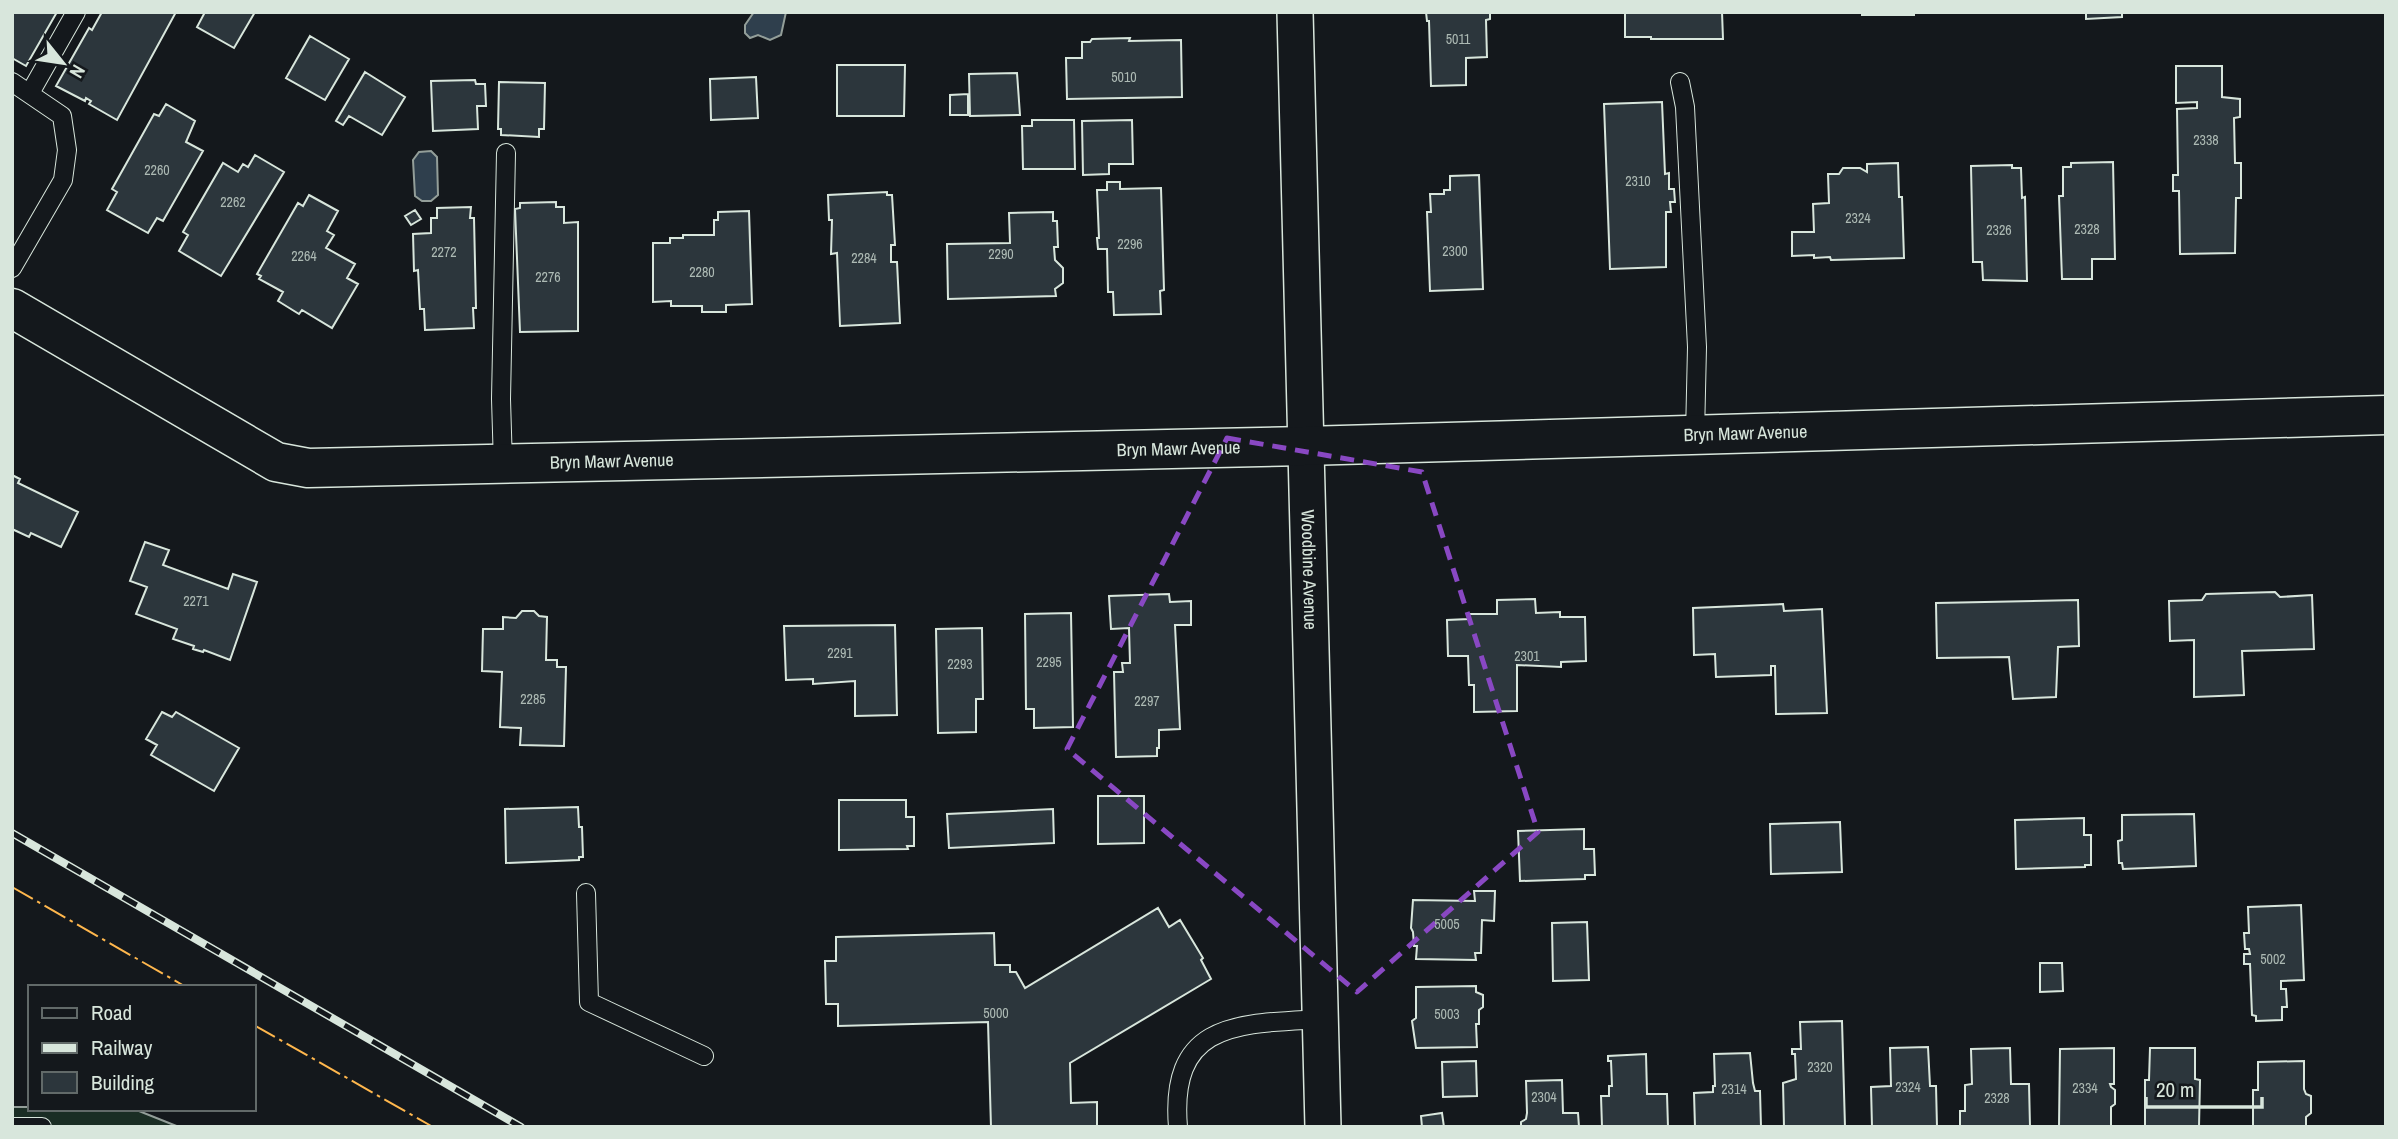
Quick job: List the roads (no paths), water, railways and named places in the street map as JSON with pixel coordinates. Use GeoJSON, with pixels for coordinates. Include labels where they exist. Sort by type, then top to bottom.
{"type":"FeatureCollection","features":[{"type":"Feature","properties":{"kind":"street","name":"Woodbine Avenue"},"geometry":{"type":"LineString","coordinates":[[1295,12],[1323,1127]]}},
{"type":"Feature","properties":{"kind":"street","name":"Bryn Mawr Avenue"},"geometry":{"type":"LineString","coordinates":[[12,308],[276,462],[326,469],[1305,446],[2386,415]]}},
{"type":"Feature","properties":{"kind":"lane"},"geometry":{"type":"LineString","coordinates":[[30,93],[76,12]]}},
{"type":"Feature","properties":{"kind":"lane"},"geometry":{"type":"LineString","coordinates":[[12,82],[62,116],[67,150],[63,180],[12,268]]}},
{"type":"Feature","properties":{"kind":"lane"},"geometry":{"type":"LineString","coordinates":[[1680,82],[1685,107],[1697,347],[1696,435]]}},
{"type":"Feature","properties":{"kind":"lane"},"geometry":{"type":"LineString","coordinates":[[503,465],[501,399],[506,153]]}},
{"type":"Feature","properties":{"kind":"lane"},"geometry":{"type":"LineString","coordinates":[[586,893],[589,1002],[704,1056]]}},
{"type":"Feature","properties":{"kind":"lane"},"geometry":{"type":"LineString","coordinates":[[1178,1127],[1178,1084],[1197,1048],[1215,1034],[1238,1026],[1321,1019]]}},
{"type":"Feature","properties":{"kind":"lane"},"geometry":{"type":"LineString","coordinates":[[12,1126],[42,1127]]}},
{"type":"Feature","properties":{"kind":"water"},"geometry":{"type":"Polygon","coordinates":[[[754,12],[786,12],[781,35],[770,40],[758,35],[750,38],[745,33],[745,25],[754,12]]]}},
{"type":"Feature","properties":{"kind":"water"},"geometry":{"type":"Polygon","coordinates":[[[431,151],[437,157],[438,195],[431,201],[422,201],[415,196],[413,160],[419,152],[431,151]]]}},
{"type":"Feature","properties":{"kind":"railway"},"geometry":{"type":"LineString","coordinates":[[12,833],[521,1127]]}}]}
